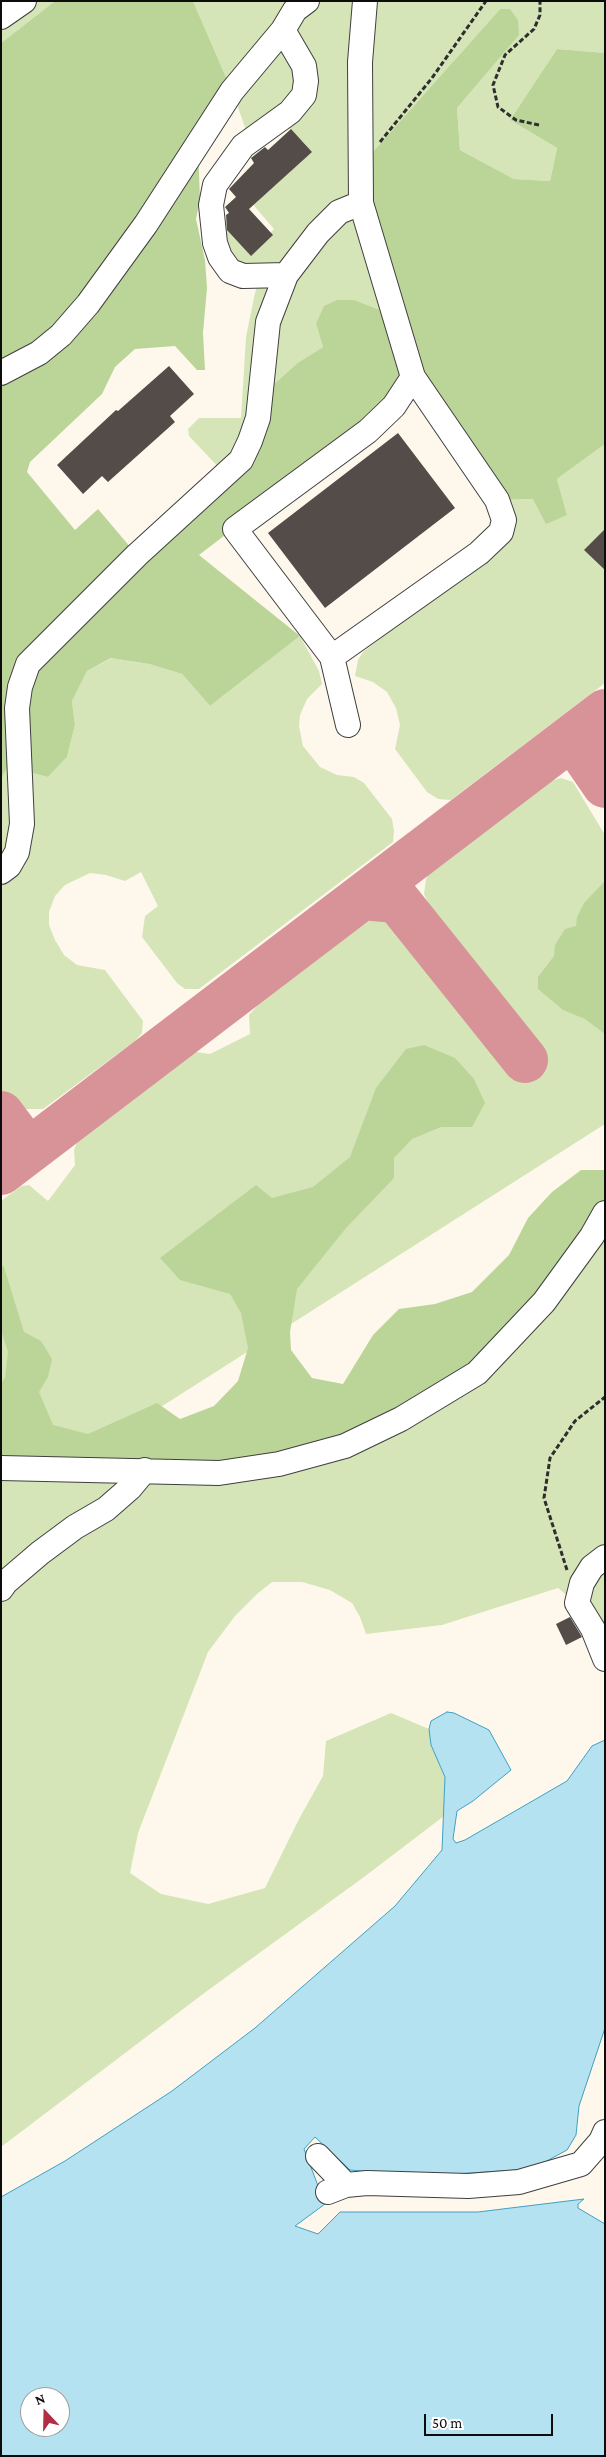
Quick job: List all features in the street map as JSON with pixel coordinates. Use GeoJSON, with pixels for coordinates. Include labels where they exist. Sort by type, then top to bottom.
{"type":"FeatureCollection","features":[{"type":"Feature","properties":{"kind":"lane"},"geometry":{"type":"LineString","coordinates":[[1,17],[24,1]]}},
{"type":"Feature","properties":{"kind":"lane"},"geometry":{"type":"LineString","coordinates":[[1,373],[39,353],[61,335],[88,304],[146,224],[232,92],[283,30],[295,10],[307,1]]}},
{"type":"Feature","properties":{"kind":"lane"},"geometry":{"type":"LineString","coordinates":[[332,657],[479,553],[501,532],[504,520],[497,500],[413,377],[361,203],[359,168],[360,62],[365,1]]}},
{"type":"Feature","properties":{"kind":"lane"},"geometry":{"type":"LineString","coordinates":[[283,30],[304,66],[306,81],[304,95],[290,112],[243,146],[215,185],[211,206],[215,243],[220,258],[230,271],[243,276],[286,275]]}},
{"type":"Feature","properties":{"kind":"lane"},"geometry":{"type":"LineString","coordinates":[[1,688],[28,664],[137,555],[240,460],[250,441],[258,418],[268,322],[286,275],[318,233],[339,212],[361,203]]}},
{"type":"Feature","properties":{"kind":"lane"},"geometry":{"type":"LineString","coordinates":[[348,725],[332,657],[235,529],[368,431],[394,406],[413,377]]}},
{"type":"Feature","properties":{"kind":"lane"},"geometry":{"type":"LineString","coordinates":[[1,872],[9,866],[17,852],[22,824],[17,708],[20,687],[28,664]]}},
{"type":"Feature","properties":{"kind":"lane"},"geometry":{"type":"LineString","coordinates":[[1,1468],[219,1473],[279,1464],[345,1446],[401,1419],[477,1373],[544,1302],[592,1236],[605,1213]]}},
{"type":"Feature","properties":{"kind":"lane"},"geometry":{"type":"LineString","coordinates":[[1,1590],[6,1582],[75,1527],[106,1509],[130,1488],[145,1470]]}},
{"type":"Feature","properties":{"kind":"lane"},"geometry":{"type":"LineString","coordinates":[[605,1557],[592,1567],[582,1583],[577,1603],[593,1629],[605,1659]]}},
{"type":"Feature","properties":{"kind":"lane"},"geometry":{"type":"LineString","coordinates":[[318,2156],[337,2188],[367,2183],[468,2186],[519,2182],[581,2164],[601,2141],[605,2132]]}},
{"type":"Feature","properties":{"kind":"path"},"geometry":{"type":"LineString","coordinates":[[359,168],[432,78],[486,1]]}},
{"type":"Feature","properties":{"kind":"path"},"geometry":{"type":"LineString","coordinates":[[539,125],[516,120],[498,108],[493,85],[505,55],[534,29],[540,15],[540,1]]}},
{"type":"Feature","properties":{"kind":"path"},"geometry":{"type":"LineString","coordinates":[[577,1603],[544,1498],[550,1458],[575,1421],[605,1396]]}},
{"type":"Feature","properties":{"kind":"green space"},"geometry":{"type":"Polygon","coordinates":[[[1,1],[55,1],[1,43],[1,1]]]}},
{"type":"Feature","properties":{"kind":"green space"},"geometry":{"type":"Polygon","coordinates":[[[55,1],[193,1],[232,91],[198,147],[200,199],[196,219],[205,260],[207,288],[203,333],[205,370],[197,370],[175,346],[135,349],[115,367],[102,394],[30,462],[27,472],[75,530],[98,509],[137,555],[241,460],[270,388],[299,362],[323,347],[316,324],[324,306],[337,300],[354,300],[392,315],[359,168],[500,9],[510,9],[518,20],[519,35],[457,108],[460,150],[514,179],[550,181],[557,148],[510,120],[557,49],[605,53],[605,444],[557,479],[567,515],[546,524],[533,499],[497,500],[413,377],[394,406],[199,555],[300,636],[210,706],[182,674],[149,664],[111,658],[87,671],[72,701],[75,725],[67,757],[48,777],[8,767],[1,778],[1,43],[55,1]]]}},
{"type":"Feature","properties":{"kind":"green space"},"geometry":{"type":"Polygon","coordinates":[[[193,1],[605,1],[605,53],[557,49],[510,120],[557,148],[550,181],[514,179],[460,150],[457,108],[518,35],[500,9],[454,61],[393,315],[316,324],[323,347],[299,362],[225,474],[189,436],[188,429],[199,418],[241,418],[246,337],[260,277],[230,271],[223,219],[251,253],[274,229],[250,201],[306,145],[280,119],[250,141],[232,91],[193,1]]]}},
{"type":"Feature","properties":{"kind":"green space"},"geometry":{"type":"Polygon","coordinates":[[[605,444],[605,683],[451,800],[438,799],[427,792],[395,749],[400,725],[396,708],[387,692],[373,682],[355,676],[358,660],[363,652],[500,545],[497,500],[533,499],[567,515],[557,479],[605,444]]]}},
{"type":"Feature","properties":{"kind":"green space"},"geometry":{"type":"Polygon","coordinates":[[[300,636],[319,671],[322,684],[307,699],[300,715],[299,726],[303,746],[320,767],[337,775],[354,777],[364,783],[392,819],[393,842],[199,989],[185,989],[177,983],[142,937],[145,916],[158,906],[141,872],[125,881],[106,875],[90,873],[65,885],[55,896],[49,912],[49,925],[55,940],[64,955],[77,965],[105,970],[143,1021],[142,1033],[135,1041],[43,1109],[19,1109],[6,1103],[1,1097],[1,778],[8,767],[48,777],[67,757],[75,725],[72,701],[87,671],[112,658],[149,664],[182,674],[210,706],[300,636]]]}},
{"type":"Feature","properties":{"kind":"green space"},"geometry":{"type":"Polygon","coordinates":[[[561,778],[573,782],[605,835],[605,1124],[65,1468],[219,1473],[605,1213],[605,1659],[586,1611],[558,1588],[442,1625],[366,1634],[360,1617],[352,1603],[330,1590],[302,1582],[272,1582],[257,1594],[235,1616],[208,1652],[138,1833],[130,1873],[161,1894],[208,1904],[265,1888],[299,1819],[323,1776],[326,1741],[391,1713],[429,1729],[431,1745],[445,1777],[444,1816],[364,1877],[207,1991],[1,2147],[1,1201],[21,1186],[29,1185],[48,1201],[75,1165],[74,1150],[78,1140],[189,1055],[196,1052],[210,1054],[250,1034],[249,1015],[258,1005],[368,921],[378,917],[389,919],[396,925],[501,1059],[424,894],[426,879],[431,870],[550,781],[561,778]]]}},
{"type":"Feature","properties":{"kind":"green space"},"geometry":{"type":"Polygon","coordinates":[[[604,882],[605,1034],[585,1019],[563,1010],[538,989],[538,977],[554,956],[555,945],[565,929],[576,926],[577,917],[584,903],[604,882]]]}},
{"type":"Feature","properties":{"kind":"green space"},"geometry":{"type":"Polygon","coordinates":[[[424,1045],[455,1058],[474,1079],[485,1103],[472,1127],[441,1127],[412,1139],[394,1158],[394,1178],[346,1228],[297,1289],[290,1332],[291,1350],[312,1378],[343,1384],[373,1335],[399,1309],[435,1304],[472,1292],[509,1255],[528,1218],[552,1192],[581,1170],[605,1170],[605,1213],[477,1373],[279,1464],[1,1468],[1,1383],[5,1378],[8,1352],[1,1330],[1,1265],[4,1267],[24,1332],[41,1341],[52,1359],[48,1377],[39,1392],[53,1425],[88,1434],[157,1403],[180,1419],[214,1406],[238,1381],[248,1348],[241,1313],[230,1294],[180,1280],[160,1258],[256,1185],[272,1198],[313,1187],[350,1157],[376,1088],[406,1049],[424,1045]]]}},
{"type":"Feature","properties":{"kind":"water"},"geometry":{"type":"Polygon","coordinates":[[[447,1712],[454,1713],[489,1730],[511,1770],[473,1801],[457,1811],[453,1839],[456,1843],[465,1840],[567,1781],[592,1746],[605,1740],[605,2028],[579,2106],[576,2135],[567,2150],[532,2169],[423,2176],[350,2170],[315,2137],[304,2149],[325,2204],[295,2226],[318,2234],[340,2212],[478,2212],[584,2199],[578,2204],[578,2208],[605,2224],[605,2456],[1,2456],[1,2197],[65,2161],[172,2091],[255,2028],[395,1906],[442,1850],[445,1777],[431,1745],[429,1729],[431,1721],[447,1712]]]}},
{"type":"Feature","properties":{"kind":"building"},"geometry":{"type":"Polygon","coordinates":[[[291,129],[312,152],[249,209],[273,235],[251,256],[227,230],[226,215],[229,213],[225,207],[236,197],[229,189],[254,163],[251,158],[265,147],[268,150],[291,129]]]}},
{"type":"Feature","properties":{"kind":"building"},"geometry":{"type":"Polygon","coordinates":[[[169,366],[194,394],[170,416],[175,422],[108,482],[102,476],[83,494],[57,465],[116,410],[118,411],[169,366]]]}},
{"type":"Feature","properties":{"kind":"building"},"geometry":{"type":"Polygon","coordinates":[[[398,433],[455,508],[325,608],[268,533],[398,433]]]}},
{"type":"Feature","properties":{"kind":"building"},"geometry":{"type":"Polygon","coordinates":[[[605,529],[605,570],[584,550],[605,529]]]}},
{"type":"Feature","properties":{"kind":"building"},"geometry":{"type":"Polygon","coordinates":[[[570,1617],[582,1637],[566,1645],[556,1624],[570,1617]]]}},
{"type":"Feature","properties":{"kind":"taxiway"},"geometry":{"type":"LineString","coordinates":[[1,1172],[605,712]]}},
{"type":"Feature","properties":{"kind":"taxiway"},"geometry":{"type":"LineString","coordinates":[[582,741],[581,750],[605,785]]}},
{"type":"Feature","properties":{"kind":"taxiway"},"geometry":{"type":"LineString","coordinates":[[373,898],[397,900],[525,1060]]}},
{"type":"Feature","properties":{"kind":"taxiway"},"geometry":{"type":"LineString","coordinates":[[1,1114],[19,1138],[19,1148]]}}]}
